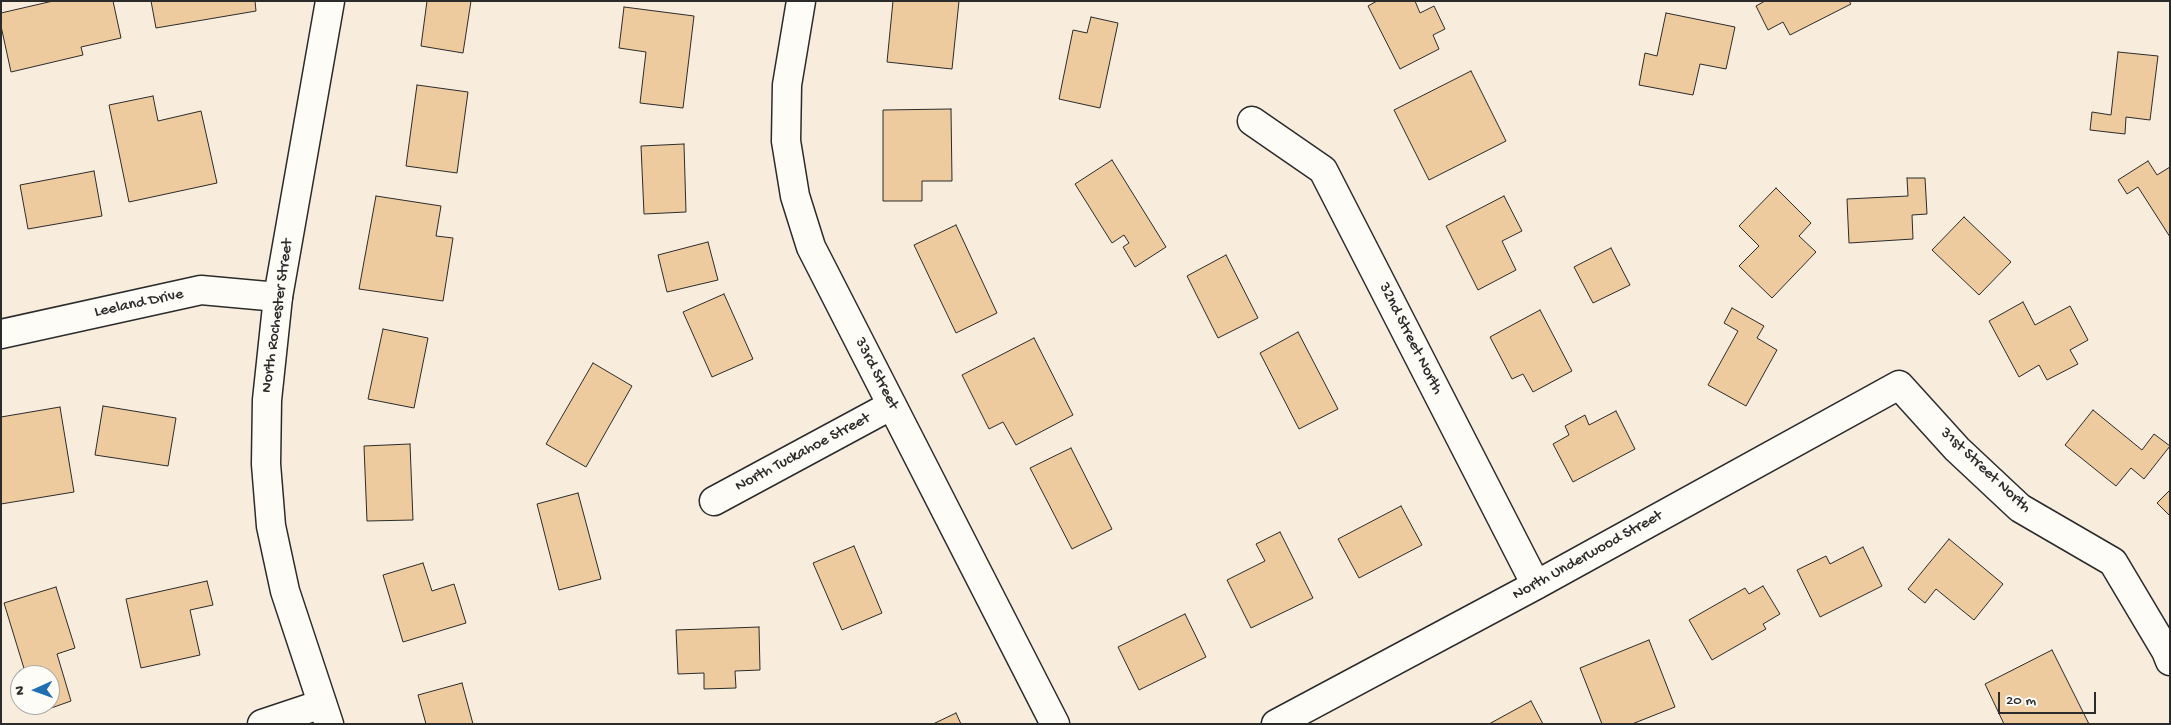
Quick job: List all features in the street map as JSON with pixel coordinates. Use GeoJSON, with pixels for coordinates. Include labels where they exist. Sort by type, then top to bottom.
{"type":"FeatureCollection","features":[{"type":"Feature","properties":{"kind":"street","name":"North Rochester Street"},"geometry":{"type":"LineString","coordinates":[[325,714],[285,591],[271,526],[266,464],[267,400],[278,297],[330,1]]}},
{"type":"Feature","properties":{"kind":"street","name":"33rd Street"},"geometry":{"type":"LineString","coordinates":[[801,1],[787,86],[786,141],[795,196],[811,248],[1055,724]]}},
{"type":"Feature","properties":{"kind":"street","name":"32nd Street North"},"geometry":{"type":"LineString","coordinates":[[1252,121],[1323,170],[1536,585]]}},
{"type":"Feature","properties":{"kind":"street","name":"Leeland Drive"},"geometry":{"type":"LineString","coordinates":[[1,334],[201,290],[278,297]]}},
{"type":"Feature","properties":{"kind":"street","name":"North Underwood Street"},"geometry":{"type":"LineString","coordinates":[[1276,724],[1536,585],[1899,385]]}},
{"type":"Feature","properties":{"kind":"street","name":"31st Street North"},"geometry":{"type":"LineString","coordinates":[[1899,385],[1957,449],[2020,508],[2113,562],[2166,650],[2170,661]]}},
{"type":"Feature","properties":{"kind":"street","name":"North Tuckahoe Street"},"geometry":{"type":"LineString","coordinates":[[714,501],[892,405]]}},
{"type":"Feature","properties":{"kind":"street"},"geometry":{"type":"LineString","coordinates":[[262,724],[325,714]]}},
{"type":"Feature","properties":{"kind":"building"},"geometry":{"type":"Polygon","coordinates":[[[53,1],[113,1],[121,38],[81,47],[83,55],[11,72],[1,26],[1,13],[53,1]]]}},
{"type":"Feature","properties":{"kind":"building"},"geometry":{"type":"Polygon","coordinates":[[[151,1],[255,1],[256,11],[156,28],[151,1]]]}},
{"type":"Feature","properties":{"kind":"building"},"geometry":{"type":"Polygon","coordinates":[[[427,1],[471,1],[463,53],[421,46],[427,1]]]}},
{"type":"Feature","properties":{"kind":"building"},"geometry":{"type":"Polygon","coordinates":[[[893,1],[959,1],[952,69],[887,62],[893,1]]]}},
{"type":"Feature","properties":{"kind":"building"},"geometry":{"type":"Polygon","coordinates":[[[1377,1],[1415,1],[1420,13],[1434,6],[1445,29],[1433,35],[1439,49],[1400,69],[1368,6],[1377,1]]]}},
{"type":"Feature","properties":{"kind":"building"},"geometry":{"type":"Polygon","coordinates":[[[1765,1],[1849,1],[1851,4],[1790,35],[1783,22],[1768,30],[1756,6],[1765,1]]]}},
{"type":"Feature","properties":{"kind":"building"},"geometry":{"type":"Polygon","coordinates":[[[624,7],[694,16],[683,108],[640,103],[646,52],[619,48],[624,7]]]}},
{"type":"Feature","properties":{"kind":"building"},"geometry":{"type":"Polygon","coordinates":[[[1666,13],[1735,27],[1726,69],[1700,64],[1693,95],[1639,85],[1645,53],[1657,56],[1666,13]]]}},
{"type":"Feature","properties":{"kind":"building"},"geometry":{"type":"Polygon","coordinates":[[[1091,17],[1118,23],[1100,108],[1059,99],[1073,30],[1087,33],[1091,17]]]}},
{"type":"Feature","properties":{"kind":"building"},"geometry":{"type":"Polygon","coordinates":[[[2118,52],[2158,56],[2150,120],[2126,117],[2125,134],[2090,130],[2092,112],[2111,115],[2118,52]]]}},
{"type":"Feature","properties":{"kind":"building"},"geometry":{"type":"Polygon","coordinates":[[[1471,71],[1506,141],[1429,180],[1394,110],[1471,71]]]}},
{"type":"Feature","properties":{"kind":"building"},"geometry":{"type":"Polygon","coordinates":[[[417,85],[468,92],[457,173],[406,166],[417,85]]]}},
{"type":"Feature","properties":{"kind":"building"},"geometry":{"type":"Polygon","coordinates":[[[153,96],[158,121],[201,111],[217,183],[129,202],[109,105],[153,96]]]}},
{"type":"Feature","properties":{"kind":"building"},"geometry":{"type":"Polygon","coordinates":[[[951,109],[952,181],[922,181],[922,201],[883,201],[883,110],[951,109]]]}},
{"type":"Feature","properties":{"kind":"building"},"geometry":{"type":"Polygon","coordinates":[[[684,144],[686,212],[644,214],[641,146],[684,144]]]}},
{"type":"Feature","properties":{"kind":"building"},"geometry":{"type":"Polygon","coordinates":[[[1112,160],[1166,247],[1135,267],[1123,247],[1129,243],[1124,235],[1112,243],[1075,184],[1112,160]]]}},
{"type":"Feature","properties":{"kind":"building"},"geometry":{"type":"Polygon","coordinates":[[[2148,161],[2157,175],[2170,167],[2170,237],[2138,187],[2127,194],[2118,180],[2148,161]]]}},
{"type":"Feature","properties":{"kind":"building"},"geometry":{"type":"Polygon","coordinates":[[[94,171],[102,216],[28,229],[20,185],[94,171]]]}},
{"type":"Feature","properties":{"kind":"building"},"geometry":{"type":"Polygon","coordinates":[[[1907,178],[1925,178],[1927,214],[1912,215],[1913,239],[1849,243],[1847,199],[1908,196],[1907,178]]]}},
{"type":"Feature","properties":{"kind":"building"},"geometry":{"type":"Polygon","coordinates":[[[1776,188],[1811,223],[1799,236],[1816,252],[1772,298],[1739,266],[1759,246],[1739,226],[1776,188]]]}},
{"type":"Feature","properties":{"kind":"building"},"geometry":{"type":"Polygon","coordinates":[[[376,196],[441,206],[436,236],[453,238],[443,301],[359,289],[376,196]]]}},
{"type":"Feature","properties":{"kind":"building"},"geometry":{"type":"Polygon","coordinates":[[[1504,196],[1522,231],[1502,241],[1516,270],[1478,290],[1446,226],[1504,196]]]}},
{"type":"Feature","properties":{"kind":"building"},"geometry":{"type":"Polygon","coordinates":[[[1964,217],[2011,262],[1979,295],[1932,250],[1964,217]]]}},
{"type":"Feature","properties":{"kind":"building"},"geometry":{"type":"Polygon","coordinates":[[[956,225],[997,313],[956,333],[914,245],[956,225]]]}},
{"type":"Feature","properties":{"kind":"building"},"geometry":{"type":"Polygon","coordinates":[[[708,242],[718,280],[667,292],[658,255],[708,242]]]}},
{"type":"Feature","properties":{"kind":"building"},"geometry":{"type":"Polygon","coordinates":[[[1611,248],[1630,285],[1593,303],[1574,267],[1611,248]]]}},
{"type":"Feature","properties":{"kind":"building"},"geometry":{"type":"Polygon","coordinates":[[[1226,255],[1258,318],[1218,338],[1187,276],[1226,255]]]}},
{"type":"Feature","properties":{"kind":"building"},"geometry":{"type":"Polygon","coordinates":[[[724,294],[753,359],[712,377],[683,312],[724,294]]]}},
{"type":"Feature","properties":{"kind":"building"},"geometry":{"type":"Polygon","coordinates":[[[2023,302],[2035,325],[2070,306],[2088,340],[2070,350],[2078,364],[2047,380],[2039,365],[2019,377],[1989,321],[2023,302]]]}},
{"type":"Feature","properties":{"kind":"building"},"geometry":{"type":"Polygon","coordinates":[[[1732,308],[1764,326],[1757,338],[1777,350],[1746,406],[1708,385],[1738,331],[1724,323],[1732,308]]]}},
{"type":"Feature","properties":{"kind":"building"},"geometry":{"type":"Polygon","coordinates":[[[1540,310],[1572,371],[1533,392],[1523,374],[1512,379],[1490,337],[1540,310]]]}},
{"type":"Feature","properties":{"kind":"building"},"geometry":{"type":"Polygon","coordinates":[[[383,329],[428,338],[414,408],[368,399],[383,329]]]}},
{"type":"Feature","properties":{"kind":"building"},"geometry":{"type":"Polygon","coordinates":[[[1298,332],[1338,409],[1299,429],[1260,353],[1298,332]]]}},
{"type":"Feature","properties":{"kind":"building"},"geometry":{"type":"Polygon","coordinates":[[[1034,338],[1073,415],[1016,445],[1003,422],[989,429],[962,375],[1034,338]]]}},
{"type":"Feature","properties":{"kind":"building"},"geometry":{"type":"Polygon","coordinates":[[[593,363],[632,386],[586,467],[546,444],[593,363]]]}},
{"type":"Feature","properties":{"kind":"building"},"geometry":{"type":"Polygon","coordinates":[[[103,406],[176,418],[168,466],[95,455],[103,406]]]}},
{"type":"Feature","properties":{"kind":"building"},"geometry":{"type":"Polygon","coordinates":[[[60,407],[74,492],[1,504],[1,417],[60,407]]]}},
{"type":"Feature","properties":{"kind":"building"},"geometry":{"type":"Polygon","coordinates":[[[2093,410],[2142,450],[2154,434],[2170,446],[2144,479],[2131,468],[2116,486],[2065,445],[2093,410]]]}},
{"type":"Feature","properties":{"kind":"building"},"geometry":{"type":"Polygon","coordinates":[[[1616,411],[1635,449],[1573,482],[1553,444],[1569,435],[1565,426],[1585,415],[1589,425],[1616,411]]]}},
{"type":"Feature","properties":{"kind":"building"},"geometry":{"type":"Polygon","coordinates":[[[410,444],[413,520],[367,521],[364,446],[410,444]]]}},
{"type":"Feature","properties":{"kind":"building"},"geometry":{"type":"Polygon","coordinates":[[[1071,448],[1112,529],[1072,549],[1030,468],[1071,448]]]}},
{"type":"Feature","properties":{"kind":"building"},"geometry":{"type":"Polygon","coordinates":[[[2170,490],[2170,516],[2157,503],[2170,490]]]}},
{"type":"Feature","properties":{"kind":"building"},"geometry":{"type":"Polygon","coordinates":[[[578,493],[601,579],[559,590],[537,504],[578,493]]]}},
{"type":"Feature","properties":{"kind":"building"},"geometry":{"type":"Polygon","coordinates":[[[1401,506],[1422,545],[1359,578],[1338,539],[1401,506]]]}},
{"type":"Feature","properties":{"kind":"building"},"geometry":{"type":"Polygon","coordinates":[[[1280,532],[1313,598],[1251,628],[1227,580],[1265,561],[1256,544],[1280,532]]]}},
{"type":"Feature","properties":{"kind":"building"},"geometry":{"type":"Polygon","coordinates":[[[1949,539],[2003,584],[1974,620],[1936,589],[1925,603],[1908,589],[1949,539]]]}},
{"type":"Feature","properties":{"kind":"building"},"geometry":{"type":"Polygon","coordinates":[[[854,546],[882,613],[842,630],[813,563],[854,546]]]}},
{"type":"Feature","properties":{"kind":"building"},"geometry":{"type":"Polygon","coordinates":[[[1863,547],[1882,586],[1820,617],[1797,570],[1826,556],[1830,564],[1863,547]]]}},
{"type":"Feature","properties":{"kind":"building"},"geometry":{"type":"Polygon","coordinates":[[[423,563],[432,591],[454,584],[466,623],[403,642],[383,575],[423,563]]]}},
{"type":"Feature","properties":{"kind":"building"},"geometry":{"type":"Polygon","coordinates":[[[207,581],[213,605],[190,610],[200,655],[141,668],[126,599],[207,581]]]}},
{"type":"Feature","properties":{"kind":"building"},"geometry":{"type":"Polygon","coordinates":[[[1763,586],[1780,614],[1763,624],[1766,629],[1712,660],[1689,620],[1745,588],[1749,594],[1763,586]]]}},
{"type":"Feature","properties":{"kind":"building"},"geometry":{"type":"Polygon","coordinates":[[[56,587],[75,648],[57,654],[71,701],[60,705],[60,665],[23,665],[4,603],[56,587]]]}},
{"type":"Feature","properties":{"kind":"building"},"geometry":{"type":"Polygon","coordinates":[[[1185,614],[1206,657],[1139,690],[1118,647],[1185,614]]]}},
{"type":"Feature","properties":{"kind":"building"},"geometry":{"type":"Polygon","coordinates":[[[759,627],[760,670],[735,671],[736,688],[704,689],[704,673],[678,674],[676,630],[759,627]]]}},
{"type":"Feature","properties":{"kind":"building"},"geometry":{"type":"Polygon","coordinates":[[[1649,640],[1675,707],[1632,724],[1602,724],[1580,668],[1649,640]]]}},
{"type":"Feature","properties":{"kind":"building"},"geometry":{"type":"Polygon","coordinates":[[[2052,650],[2089,724],[2004,724],[1985,684],[2052,650]]]}},
{"type":"Feature","properties":{"kind":"building"},"geometry":{"type":"Polygon","coordinates":[[[462,683],[473,724],[426,724],[418,695],[462,683]]]}},
{"type":"Feature","properties":{"kind":"building"},"geometry":{"type":"Polygon","coordinates":[[[1531,701],[1543,724],[1489,724],[1531,701]]]}},
{"type":"Feature","properties":{"kind":"building"},"geometry":{"type":"Polygon","coordinates":[[[956,713],[961,724],[933,724],[956,713]]]}}]}
